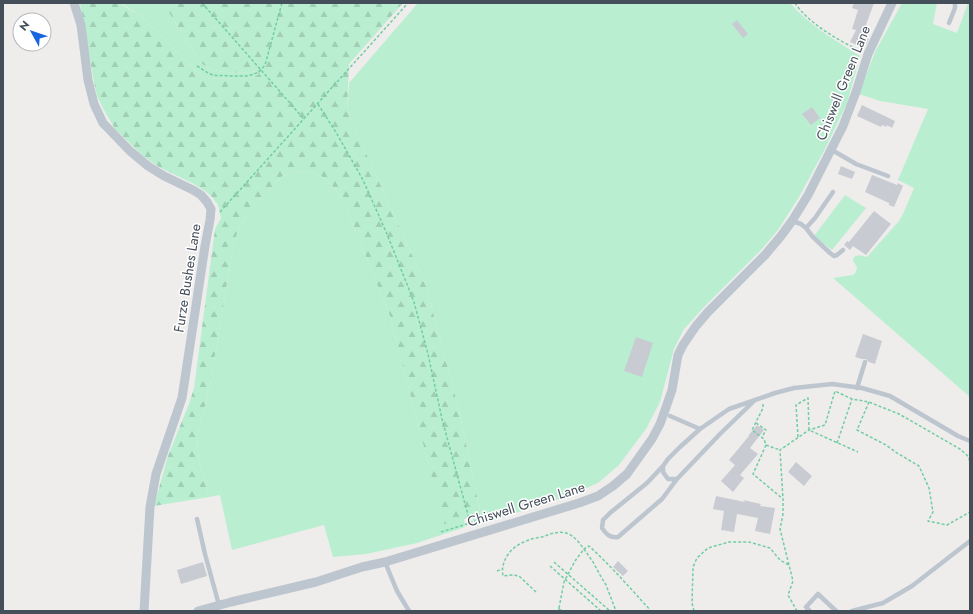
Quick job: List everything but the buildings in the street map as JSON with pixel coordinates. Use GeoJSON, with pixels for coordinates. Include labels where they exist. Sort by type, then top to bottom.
{"type":"FeatureCollection","features":[{"type":"Feature","properties":{"kind":"street","name":"Furze Bushes Lane"},"geometry":{"type":"LineString","coordinates":[[74,3],[81,25],[88,80],[94,104],[103,123],[130,151],[148,166],[201,195],[211,209],[182,398],[156,474],[150,507],[144,611]]}},
{"type":"Feature","properties":{"kind":"street","name":"Chiswell Green Lane"},"geometry":{"type":"LineString","coordinates":[[198,611],[316,582],[585,501],[598,496],[627,474],[652,439],[660,424],[672,390],[678,355],[683,344],[708,312],[765,255],[781,236],[808,195],[844,126],[868,54],[892,3]]}},
{"type":"Feature","properties":{"kind":"lane"},"geometry":{"type":"LineString","coordinates":[[949,23],[955,8],[955,3]]}},
{"type":"Feature","properties":{"kind":"lane"},"geometry":{"type":"LineString","coordinates":[[832,150],[856,164],[888,176]]}},
{"type":"Feature","properties":{"kind":"lane"},"geometry":{"type":"LineString","coordinates":[[806,228],[815,218],[833,192]]}},
{"type":"Feature","properties":{"kind":"lane"},"geometry":{"type":"LineString","coordinates":[[792,221],[801,224],[806,228],[813,237],[834,256],[843,250]]}},
{"type":"Feature","properties":{"kind":"lane"},"geometry":{"type":"LineString","coordinates":[[858,388],[865,362]]}},
{"type":"Feature","properties":{"kind":"lane"},"geometry":{"type":"LineString","coordinates":[[754,401],[676,480],[662,499],[618,537],[613,538],[608,536],[602,528],[603,520],[647,483],[668,459],[700,429],[729,409],[775,393],[798,388],[832,384],[858,388],[890,396],[958,436],[970,441]]}},
{"type":"Feature","properties":{"kind":"lane"},"geometry":{"type":"LineString","coordinates":[[670,416],[700,429]]}},
{"type":"Feature","properties":{"kind":"lane"},"geometry":{"type":"LineString","coordinates":[[663,466],[663,472],[668,479],[676,480]]}},
{"type":"Feature","properties":{"kind":"lane"},"geometry":{"type":"LineString","coordinates":[[197,519],[219,605]]}},
{"type":"Feature","properties":{"kind":"lane"},"geometry":{"type":"LineString","coordinates":[[852,611],[883,603],[912,586],[970,541]]}},
{"type":"Feature","properties":{"kind":"lane"},"geometry":{"type":"LineString","coordinates":[[385,562],[397,591],[410,611]]}},
{"type":"Feature","properties":{"kind":"lane"},"geometry":{"type":"LineString","coordinates":[[810,611],[806,607],[818,594],[836,611]]}},
{"type":"Feature","properties":{"kind":"path"},"geometry":{"type":"LineString","coordinates":[[202,3],[304,119]]}},
{"type":"Feature","properties":{"kind":"path"},"geometry":{"type":"LineString","coordinates":[[197,66],[214,75],[244,76],[253,75],[261,71],[265,64],[282,3]]}},
{"type":"Feature","properties":{"kind":"path"},"geometry":{"type":"LineString","coordinates":[[210,220],[221,211],[408,3]]}},
{"type":"Feature","properties":{"kind":"path"},"geometry":{"type":"LineString","coordinates":[[795,3],[799,10],[827,33],[868,54]]}},
{"type":"Feature","properties":{"kind":"path"},"geometry":{"type":"LineString","coordinates":[[318,104],[363,180],[387,234],[414,302],[428,354],[442,419],[473,534]]}},
{"type":"Feature","properties":{"kind":"path"},"geometry":{"type":"LineString","coordinates":[[780,450],[809,430],[825,425],[835,391],[852,399],[869,402],[899,414],[960,449],[969,457],[970,467]]}},
{"type":"Feature","properties":{"kind":"path"},"geometry":{"type":"LineString","coordinates":[[762,398],[763,408],[752,430],[764,439],[766,445],[753,474],[783,499]]}},
{"type":"Feature","properties":{"kind":"path"},"geometry":{"type":"LineString","coordinates":[[798,437],[796,405],[808,398],[809,430]]}},
{"type":"Feature","properties":{"kind":"path"},"geometry":{"type":"LineString","coordinates":[[837,442],[852,399]]}},
{"type":"Feature","properties":{"kind":"path"},"geometry":{"type":"LineString","coordinates":[[869,402],[857,430],[886,445],[919,466],[929,488],[933,512],[928,521],[946,525],[970,512]]}},
{"type":"Feature","properties":{"kind":"path"},"geometry":{"type":"LineString","coordinates":[[756,422],[766,430],[761,437]]}},
{"type":"Feature","properties":{"kind":"path"},"geometry":{"type":"LineString","coordinates":[[809,430],[858,452]]}},
{"type":"Feature","properties":{"kind":"path"},"geometry":{"type":"LineString","coordinates":[[766,445],[780,450]]}},
{"type":"Feature","properties":{"kind":"path"},"geometry":{"type":"LineString","coordinates":[[780,450],[783,499],[783,514],[780,529],[793,581],[788,595],[796,611]]}},
{"type":"Feature","properties":{"kind":"path"},"geometry":{"type":"LineString","coordinates":[[441,532],[490,515]]}},
{"type":"Feature","properties":{"kind":"path"},"geometry":{"type":"LineString","coordinates":[[536,592],[519,576],[503,576],[502,569],[504,560],[513,549],[524,542],[553,533],[567,533],[572,536],[594,562],[606,585],[616,611]]}},
{"type":"Feature","properties":{"kind":"path"},"geometry":{"type":"LineString","coordinates":[[694,611],[692,603],[693,567],[697,558],[708,548],[729,542],[749,542],[770,548],[780,560],[789,565]]}},
{"type":"Feature","properties":{"kind":"path"},"geometry":{"type":"LineString","coordinates":[[562,611],[559,610],[565,580],[575,561],[588,546],[616,572],[651,611]]}},
{"type":"Feature","properties":{"kind":"path"},"geometry":{"type":"LineString","coordinates":[[554,562],[610,611]]}},
{"type":"Feature","properties":{"kind":"path"},"geometry":{"type":"LineString","coordinates":[[550,566],[600,611]]}},
{"type":"Feature","properties":{"kind":"path"},"geometry":{"type":"LineString","coordinates":[[497,571],[502,569]]}},
{"type":"Feature","properties":{"kind":"green space"},"geometry":{"type":"Polygon","coordinates":[[[80,3],[121,3],[141,16],[204,78],[241,79],[254,77],[259,74],[256,71],[246,73],[211,70],[201,63],[163,3],[403,3],[349,64],[347,111],[426,286],[458,406],[481,515],[444,524],[390,316],[345,205],[332,185],[320,175],[308,171],[294,172],[282,176],[253,206],[238,229],[232,253],[209,391],[197,436],[199,463],[209,497],[154,506],[168,456],[194,388],[215,229],[221,218],[218,205],[205,191],[159,167],[142,155],[115,129],[97,96],[80,3]]]}},
{"type":"Feature","properties":{"kind":"green space"},"geometry":{"type":"Polygon","coordinates":[[[121,3],[163,3],[201,63],[211,70],[246,73],[256,71],[259,74],[254,77],[241,79],[204,78],[141,16],[121,3]]]}},
{"type":"Feature","properties":{"kind":"green space"},"geometry":{"type":"Polygon","coordinates":[[[418,3],[790,3],[814,26],[860,56],[847,103],[826,147],[799,197],[778,230],[761,250],[684,329],[674,349],[660,402],[646,429],[619,465],[598,483],[568,496],[476,526],[472,517],[481,515],[458,406],[426,286],[347,111],[349,83],[418,3]]]}},
{"type":"Feature","properties":{"kind":"green space"},"geometry":{"type":"Polygon","coordinates":[[[902,3],[937,3],[933,24],[957,33],[968,3],[970,3],[970,397],[833,278],[853,275],[856,272],[857,267],[853,261],[854,257],[859,255],[867,257],[899,221],[914,188],[898,180],[928,109],[880,101],[859,94],[875,52],[902,3]]]}},
{"type":"Feature","properties":{"kind":"green space"},"geometry":{"type":"Polygon","coordinates":[[[308,171],[320,175],[332,185],[345,205],[390,316],[444,523],[464,519],[465,527],[417,543],[366,554],[333,557],[324,525],[232,550],[220,495],[209,497],[199,463],[197,436],[209,391],[232,253],[238,229],[253,206],[282,176],[294,172],[308,171]]]}},
{"type":"Feature","properties":{"kind":"green space"},"geometry":{"type":"Polygon","coordinates":[[[845,195],[866,208],[832,250],[814,236],[845,195]]]}}]}
